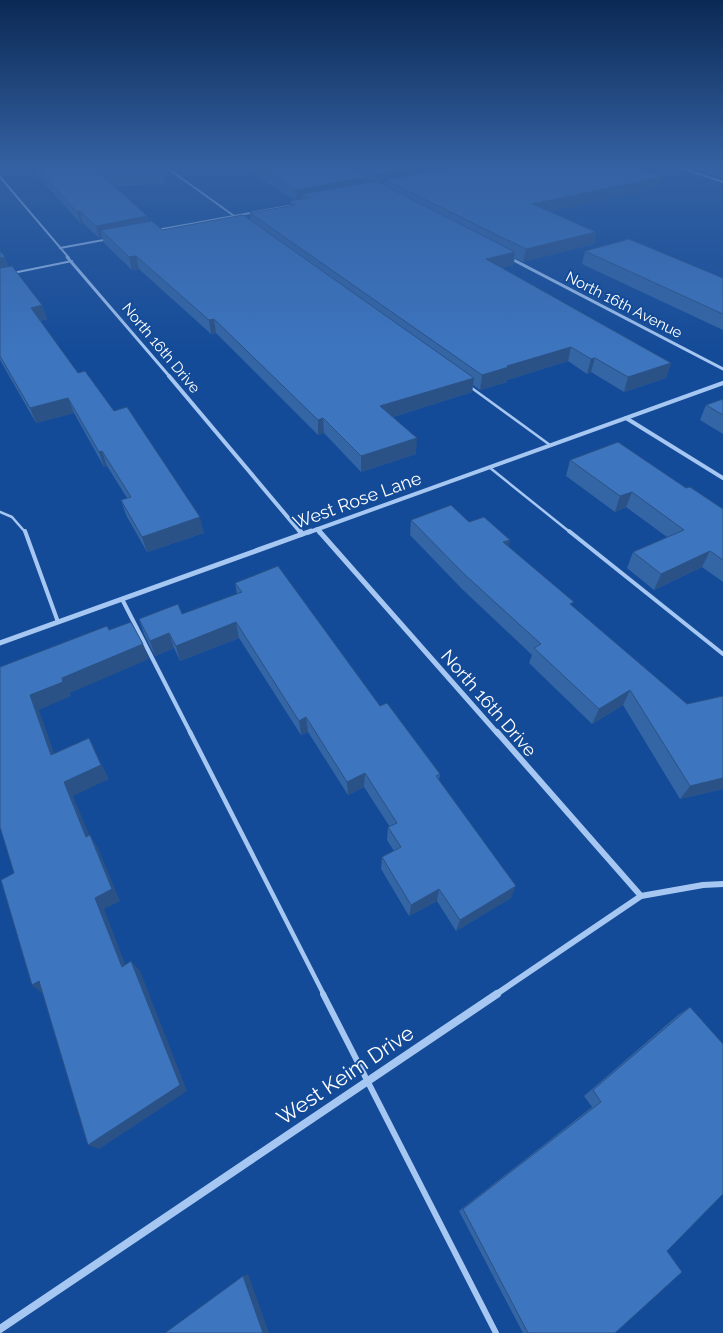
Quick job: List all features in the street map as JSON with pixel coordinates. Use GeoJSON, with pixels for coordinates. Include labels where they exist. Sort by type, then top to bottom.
{"type":"FeatureCollection","features":[{"type":"Feature","properties":{"kind":"street","name":"North 16th Drive"},"geometry":{"type":"LineString","coordinates":[[42,227],[302,534]]}},
{"type":"Feature","properties":{"kind":"street"},"geometry":{"type":"LineString","coordinates":[[157,230],[172,227]]}},
{"type":"Feature","properties":{"kind":"street"},"geometry":{"type":"LineString","coordinates":[[60,248],[118,238]]}},
{"type":"Feature","properties":{"kind":"street","name":"North 16th Avenue"},"geometry":{"type":"LineString","coordinates":[[500,253],[723,369]]}},
{"type":"Feature","properties":{"kind":"street","name":"West Rose Lane"},"geometry":{"type":"LineString","coordinates":[[0,643],[723,383]]}},
{"type":"Feature","properties":{"kind":"street"},"geometry":{"type":"LineString","coordinates":[[626,418],[723,478]]}},
{"type":"Feature","properties":{"kind":"street","name":"North 16th Drive"},"geometry":{"type":"LineString","coordinates":[[317,529],[641,896]]}},
{"type":"Feature","properties":{"kind":"street","name":"West Keim Drive"},"geometry":{"type":"LineString","coordinates":[[0,1330],[641,896],[702,885],[723,884]]}},
{"type":"Feature","properties":{"kind":"lane"},"geometry":{"type":"LineString","coordinates":[[9,274],[72,262]]}},
{"type":"Feature","properties":{"kind":"lane"},"geometry":{"type":"LineString","coordinates":[[463,382],[550,445]]}},
{"type":"Feature","properties":{"kind":"lane"},"geometry":{"type":"LineString","coordinates":[[489,467],[723,654]]}},
{"type":"Feature","properties":{"kind":"lane"},"geometry":{"type":"LineString","coordinates":[[0,512],[12,517],[24,528],[58,622]]}},
{"type":"Feature","properties":{"kind":"lane"},"geometry":{"type":"LineString","coordinates":[[122,599],[369,1080],[496,1333]]}},
{"type":"Feature","properties":{"kind":"building"},"geometry":{"type":"Polygon","coordinates":[[[117,227],[159,227],[162,230],[177,227],[260,227],[474,378],[380,406],[417,438],[361,456],[323,418],[318,420],[214,319],[209,320],[136,256],[129,257],[101,230],[117,227]]]}},
{"type":"Feature","properties":{"kind":"building"},"geometry":{"type":"Polygon","coordinates":[[[270,227],[466,227],[515,252],[486,259],[671,363],[628,377],[571,347],[482,375],[270,227]]]}},
{"type":"Feature","properties":{"kind":"building"},"geometry":{"type":"Polygon","coordinates":[[[481,227],[585,227],[596,232],[526,249],[481,227]]]}},
{"type":"Feature","properties":{"kind":"building"},"geometry":{"type":"Polygon","coordinates":[[[629,239],[723,278],[723,314],[585,251],[629,239]]]}},
{"type":"Feature","properties":{"kind":"building"},"geometry":{"type":"Polygon","coordinates":[[[0,251],[5,257],[0,258],[0,251]]]}},
{"type":"Feature","properties":{"kind":"building"},"geometry":{"type":"Polygon","coordinates":[[[12,266],[42,305],[31,308],[78,373],[85,371],[114,411],[127,407],[200,517],[142,537],[121,500],[131,497],[102,451],[99,452],[68,398],[30,408],[0,356],[0,268],[12,266]]]}},
{"type":"Feature","properties":{"kind":"building"},"geometry":{"type":"Polygon","coordinates":[[[723,399],[723,415],[706,405],[723,399]]]}},
{"type":"Feature","properties":{"kind":"building"},"geometry":{"type":"Polygon","coordinates":[[[618,442],[686,488],[690,487],[723,509],[723,560],[710,551],[661,574],[633,552],[684,530],[632,492],[620,496],[570,460],[618,442]]]}},
{"type":"Feature","properties":{"kind":"building"},"geometry":{"type":"Polygon","coordinates":[[[451,505],[469,522],[484,517],[510,540],[503,542],[574,602],[570,604],[687,704],[723,696],[723,778],[690,786],[630,690],[599,709],[534,648],[541,644],[464,574],[411,520],[451,505]]]}},
{"type":"Feature","properties":{"kind":"building"},"geometry":{"type":"Polygon","coordinates":[[[278,566],[380,706],[387,703],[440,774],[436,776],[516,886],[460,920],[439,889],[411,905],[382,857],[401,847],[388,827],[397,823],[365,773],[347,782],[306,717],[299,721],[236,622],[176,646],[169,633],[150,641],[139,619],[178,604],[182,614],[242,592],[235,583],[278,566]]]}},
{"type":"Feature","properties":{"kind":"building"},"geometry":{"type":"Polygon","coordinates":[[[131,622],[143,644],[62,678],[63,682],[30,695],[51,755],[89,738],[101,765],[64,782],[86,837],[90,835],[112,889],[95,898],[122,967],[131,961],[180,1085],[88,1145],[39,981],[32,985],[1,880],[14,873],[0,827],[0,667],[107,626],[109,630],[131,622]]]}},
{"type":"Feature","properties":{"kind":"building"},"geometry":{"type":"Polygon","coordinates":[[[690,1007],[723,1044],[723,1194],[667,1251],[682,1272],[615,1333],[528,1333],[463,1209],[601,1102],[593,1090],[690,1007]]]}},
{"type":"Feature","properties":{"kind":"building"},"geometry":{"type":"Polygon","coordinates":[[[243,1276],[263,1333],[165,1333],[243,1276]]]}}]}
